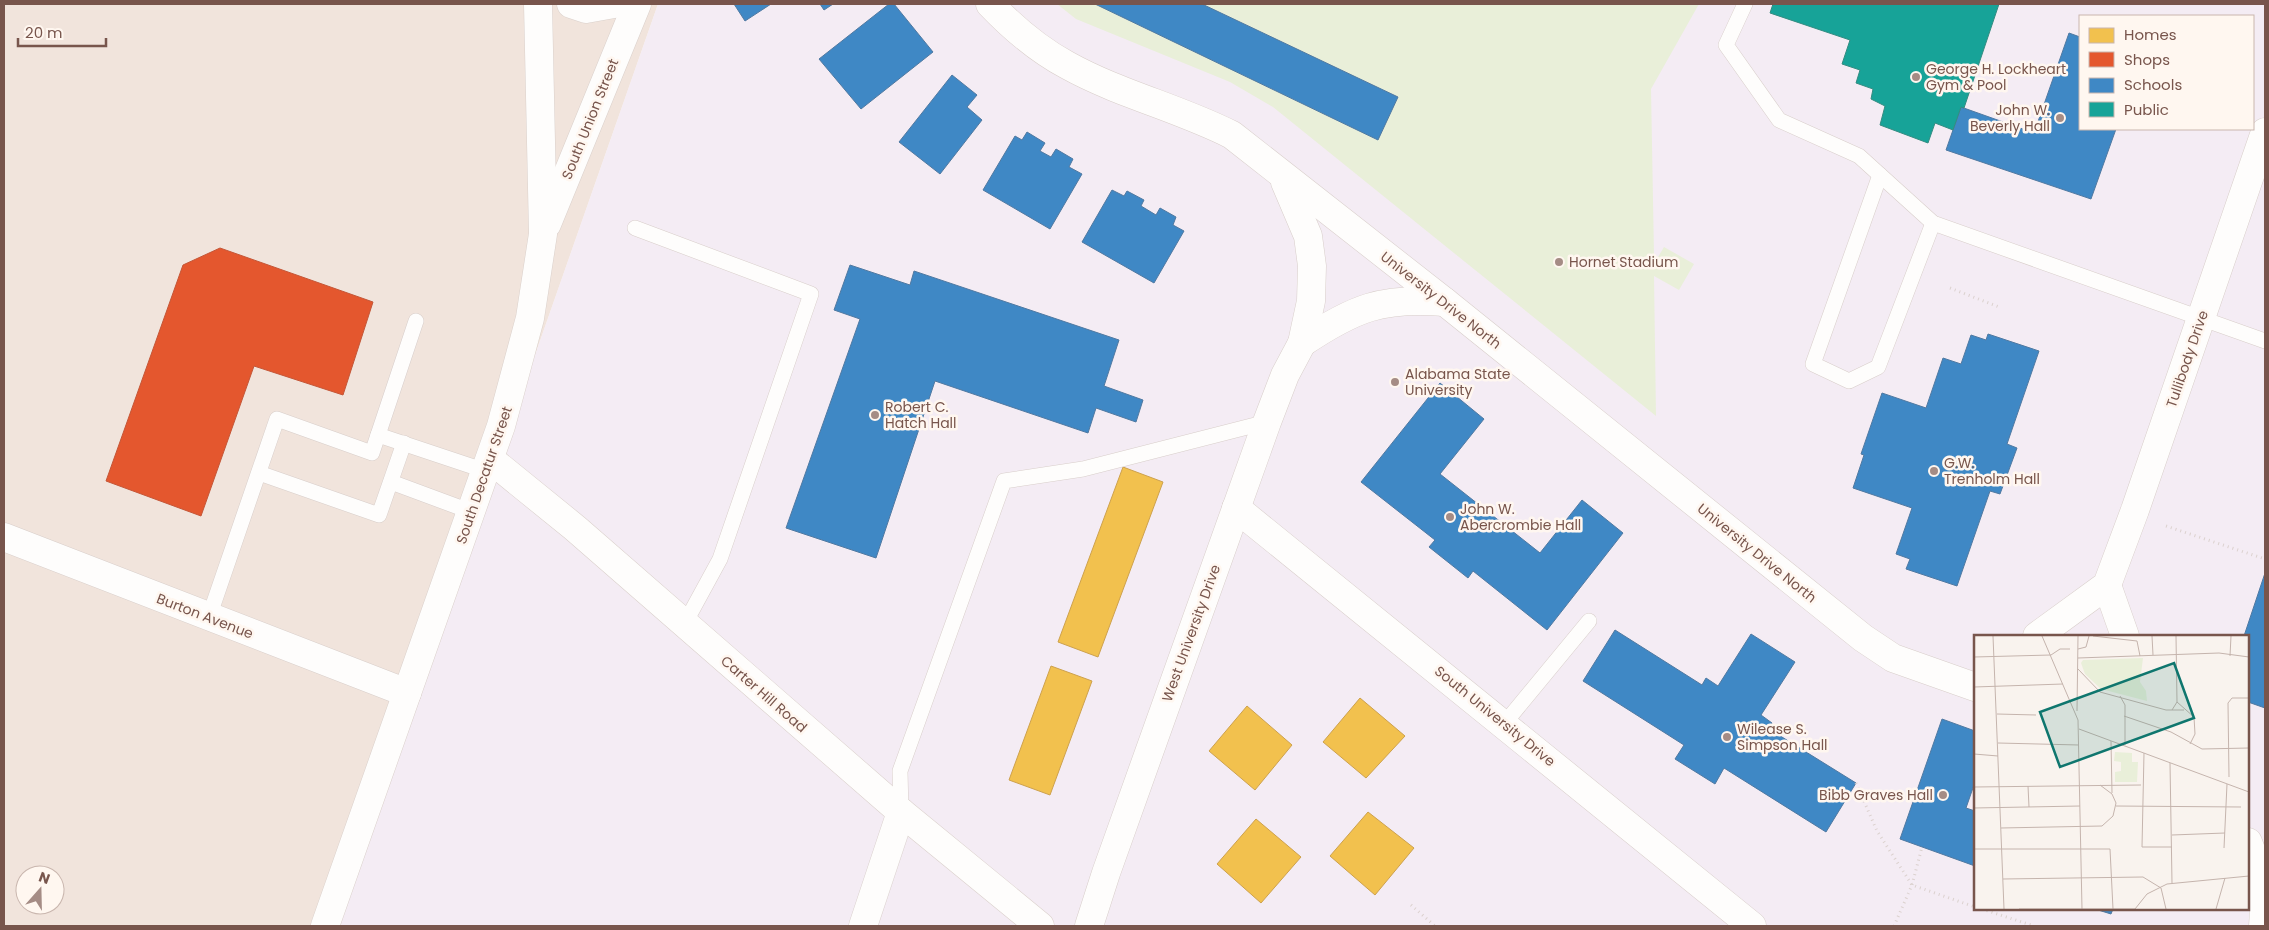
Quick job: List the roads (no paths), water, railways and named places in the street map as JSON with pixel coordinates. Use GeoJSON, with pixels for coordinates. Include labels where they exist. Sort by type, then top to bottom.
{"type":"FeatureCollection","features":[{"type":"Feature","properties":{"kind":"street","name":"South Decatur Street"},"geometry":{"type":"LineString","coordinates":[[325,926],[488,465],[510,399],[530,318],[543,234],[538,4]]}},
{"type":"Feature","properties":{"kind":"street"},"geometry":{"type":"LineString","coordinates":[[571,4],[586,9],[614,4]]}},
{"type":"Feature","properties":{"kind":"street","name":"South Union Street"},"geometry":{"type":"LineString","coordinates":[[543,234],[637,4]]}},
{"type":"Feature","properties":{"kind":"street","name":"University Drive North"},"geometry":{"type":"LineString","coordinates":[[990,4],[1036,44],[1066,64],[1090,76],[1200,119],[1224,131],[1252,150],[1282,176],[1445,302],[1863,638],[1893,658],[1973,685]]}},
{"type":"Feature","properties":{"kind":"street","name":"Tullibody Drive"},"geometry":{"type":"LineString","coordinates":[[2107,585],[2265,132]]}},
{"type":"Feature","properties":{"kind":"street","name":"West University Drive"},"geometry":{"type":"LineString","coordinates":[[1089,926],[1106,873],[1267,422],[1285,375],[1302,343],[1311,301],[1312,266],[1308,236],[1299,211],[1282,176]]}},
{"type":"Feature","properties":{"kind":"street","name":"West University Drive"},"geometry":{"type":"LineString","coordinates":[[1302,343],[1332,323],[1380,303],[1413,299],[1445,302]]}},
{"type":"Feature","properties":{"kind":"street","name":"Carter Hill Road"},"geometry":{"type":"LineString","coordinates":[[488,465],[575,528],[684,625],[901,812],[1040,926]]}},
{"type":"Feature","properties":{"kind":"street","name":"South University Drive"},"geometry":{"type":"LineString","coordinates":[[1236,508],[1752,926]]}},
{"type":"Feature","properties":{"kind":"street","name":"Burton Avenue"},"geometry":{"type":"LineString","coordinates":[[4,537],[406,693]]}},
{"type":"Feature","properties":{"kind":"street"},"geometry":{"type":"LineString","coordinates":[[2038,635],[2107,585],[2125,635]]}},
{"type":"Feature","properties":{"kind":"street"},"geometry":{"type":"LineString","coordinates":[[863,926],[901,812]]}},
{"type":"Feature","properties":{"kind":"street"},"geometry":{"type":"LineString","coordinates":[[2249,845],[2257,866],[2263,892],[2263,926]]}},
{"type":"Feature","properties":{"kind":"lane"},"geometry":{"type":"LineString","coordinates":[[1745,4],[1726,45],[1778,120],[1859,156],[1933,223],[2265,341]]}},
{"type":"Feature","properties":{"kind":"lane"},"geometry":{"type":"LineString","coordinates":[[1880,175],[1813,364],[1849,381],[1878,367],[1933,223]]}},
{"type":"Feature","properties":{"kind":"lane"},"geometry":{"type":"LineString","coordinates":[[635,228],[811,294],[720,559],[684,625]]}},
{"type":"Feature","properties":{"kind":"lane"},"geometry":{"type":"LineString","coordinates":[[208,617],[278,419],[372,453],[416,321]]}},
{"type":"Feature","properties":{"kind":"lane"},"geometry":{"type":"LineString","coordinates":[[901,812],[900,771],[1004,481],[1083,469],[1267,422]]}},
{"type":"Feature","properties":{"kind":"lane"},"geometry":{"type":"LineString","coordinates":[[378,435],[488,465]]}},
{"type":"Feature","properties":{"kind":"lane"},"geometry":{"type":"LineString","coordinates":[[259,474],[379,515],[404,443]]}},
{"type":"Feature","properties":{"kind":"lane"},"geometry":{"type":"LineString","coordinates":[[390,482],[472,512]]}},
{"type":"Feature","properties":{"kind":"lane"},"geometry":{"type":"LineString","coordinates":[[1504,724],[1589,621]]}},
{"type":"Feature","properties":{"kind":"place","name":"George H. Lockheart Gym & Pool"},"geometry":{"type":"Point","coordinates":[1916,77]}},
{"type":"Feature","properties":{"kind":"place","name":"John W. Beverly Hall"},"geometry":{"type":"Point","coordinates":[2060,118]}},
{"type":"Feature","properties":{"kind":"place","name":"Hornet Stadium"},"geometry":{"type":"Point","coordinates":[1559,262]}},
{"type":"Feature","properties":{"kind":"place","name":"Alabama State University"},"geometry":{"type":"Point","coordinates":[1395,382]}},
{"type":"Feature","properties":{"kind":"place","name":"Robert C. Hatch Hall"},"geometry":{"type":"Point","coordinates":[875,415]}},
{"type":"Feature","properties":{"kind":"place","name":"G.W. Trenholm Hall"},"geometry":{"type":"Point","coordinates":[1934,471]}},
{"type":"Feature","properties":{"kind":"place","name":"John W. Abercrombie Hall"},"geometry":{"type":"Point","coordinates":[1450,517]}},
{"type":"Feature","properties":{"kind":"place","name":"Wilease S. Simpson Hall"},"geometry":{"type":"Point","coordinates":[1727,737]}},
{"type":"Feature","properties":{"kind":"place","name":"Bibb Graves Hall"},"geometry":{"type":"Point","coordinates":[1943,795]}}]}
